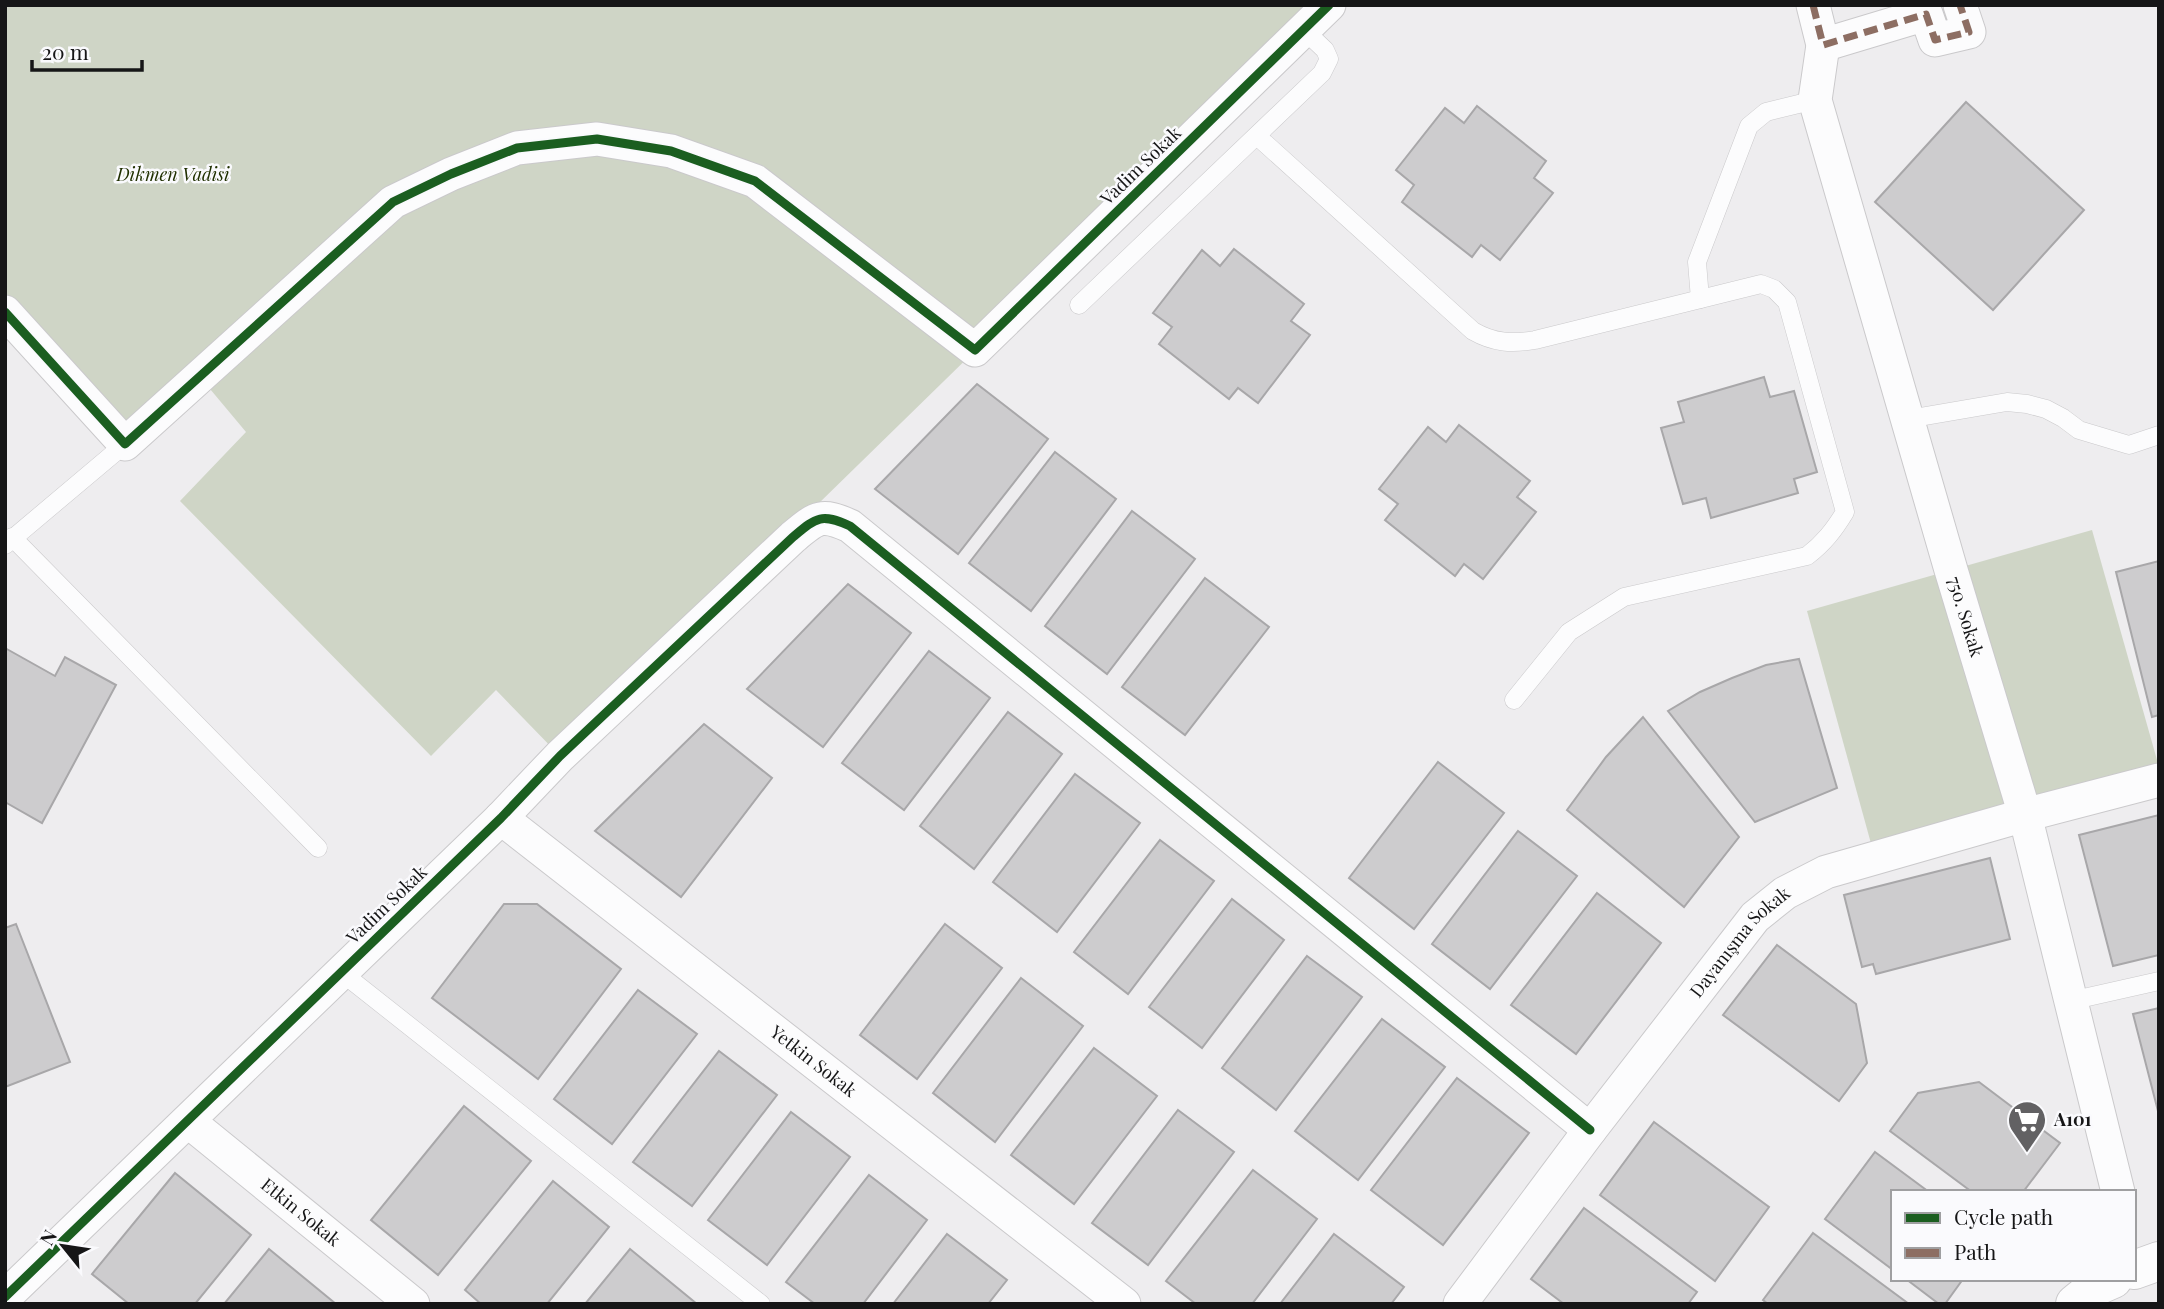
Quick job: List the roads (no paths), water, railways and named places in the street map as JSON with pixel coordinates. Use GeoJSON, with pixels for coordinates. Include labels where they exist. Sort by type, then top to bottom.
{"type":"FeatureCollection","features":[{"type":"Feature","properties":{"kind":"street","name":"Vadim Sokak"},"geometry":{"type":"LineString","coordinates":[[125,444],[393,202],[451,174],[517,148],[597,139],[671,151],[755,181],[975,350],[1329,5]]}},
{"type":"Feature","properties":{"kind":"street"},"geometry":{"type":"LineString","coordinates":[[1813,5],[1823,45],[1926,15],[1936,40],[1969,32],[1960,5]]}},
{"type":"Feature","properties":{"kind":"street","name":"750. Sokak"},"geometry":{"type":"LineString","coordinates":[[1823,45],[1815,100],[2025,815],[2117,1190]]}},
{"type":"Feature","properties":{"kind":"street"},"geometry":{"type":"LineString","coordinates":[[5,312],[125,444]]}},
{"type":"Feature","properties":{"kind":"street","name":"Vadim Sokak"},"geometry":{"type":"LineString","coordinates":[[5,1297],[501,818],[560,756],[793,537],[812,521],[831,517],[850,526],[1590,1130]]}},
{"type":"Feature","properties":{"kind":"street","name":"Dayanışma Sokak"},"geometry":{"type":"LineString","coordinates":[[1460,1304],[1755,917],[1785,893],[1826,872],[2159,780]]}},
{"type":"Feature","properties":{"kind":"street","name":"Yetkin Sokak"},"geometry":{"type":"LineString","coordinates":[[501,818],[1124,1304]]}},
{"type":"Feature","properties":{"kind":"street","name":"Etkin Sokak"},"geometry":{"type":"LineString","coordinates":[[188,1121],[413,1304]]}},
{"type":"Feature","properties":{"kind":"lane"},"geometry":{"type":"LineString","coordinates":[[1079,305],[1322,74],[1329,59],[1325,50],[1304,30]]}},
{"type":"Feature","properties":{"kind":"lane"},"geometry":{"type":"LineString","coordinates":[[1700,299],[1698,262],[1749,126],[1766,113],[1815,100]]}},
{"type":"Feature","properties":{"kind":"lane"},"geometry":{"type":"LineString","coordinates":[[1256,136],[1473,331],[1487,339],[1510,343],[1535,340],[1761,284],[1774,289],[1787,302],[1845,512],[1834,531],[1822,545],[1807,556],[1624,597],[1569,632],[1514,700]]}},
{"type":"Feature","properties":{"kind":"lane"},"geometry":{"type":"LineString","coordinates":[[1908,419],[2007,402],[2046,409],[2079,430],[2129,445],[2159,435]]}},
{"type":"Feature","properties":{"kind":"lane"},"geometry":{"type":"LineString","coordinates":[[125,444],[9,541],[318,848]]}},
{"type":"Feature","properties":{"kind":"lane"},"geometry":{"type":"LineString","coordinates":[[341,972],[761,1304]]}},
{"type":"Feature","properties":{"kind":"lane"},"geometry":{"type":"LineString","coordinates":[[2070,1001],[2159,981]]}},
{"type":"Feature","properties":{"kind":"place","name":"A101"},"geometry":{"type":"Point","coordinates":[2027,1154]}},
{"type":"Feature","properties":{"kind":"park label","name":"Dikmen Vadisi"},"geometry":{"type":"Point","coordinates":[173,175]}}]}
